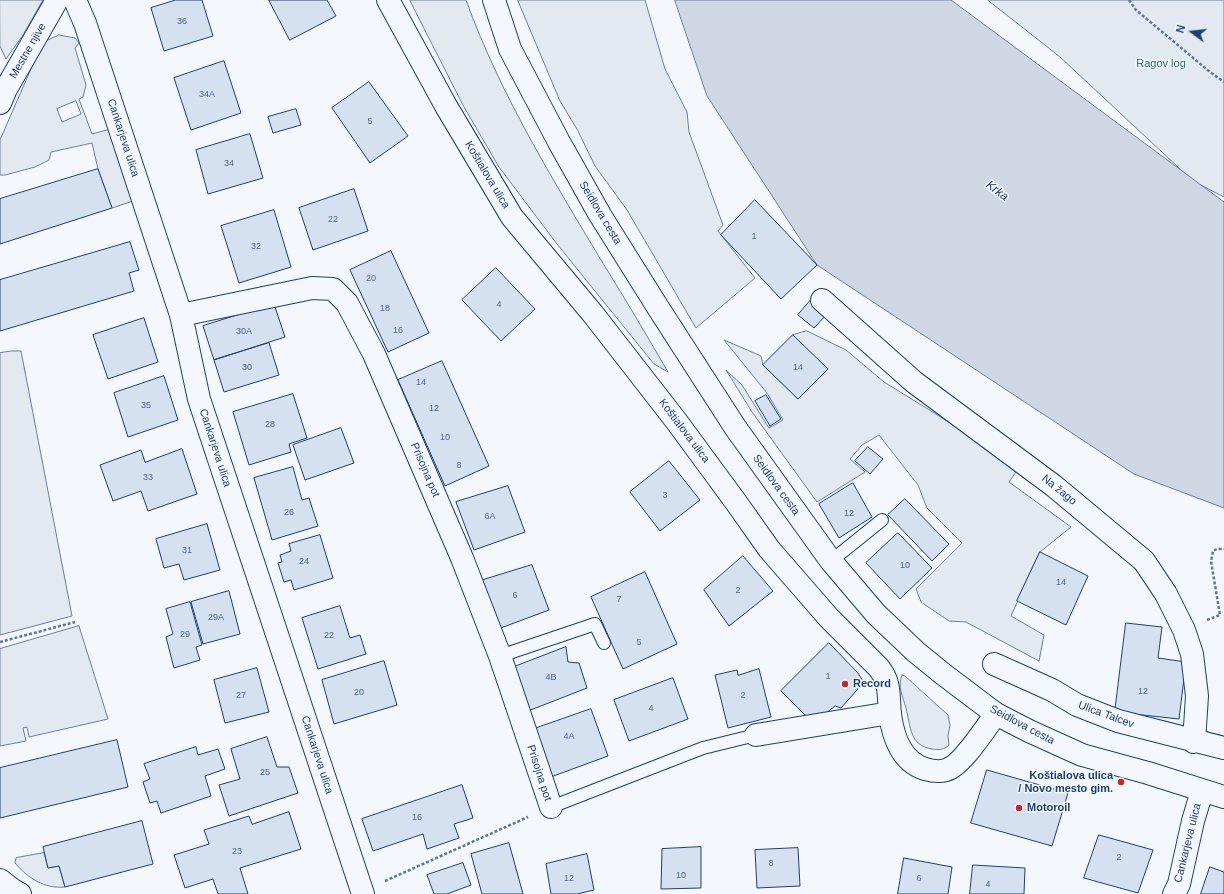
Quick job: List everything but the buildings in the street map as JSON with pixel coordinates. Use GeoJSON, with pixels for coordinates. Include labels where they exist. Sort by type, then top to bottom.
{"type":"FeatureCollection","features":[{"type":"Feature","properties":{"kind":"street","name":"Mestne njive"},"geometry":{"type":"LineString","coordinates":[[0,103],[6,89],[57,0]]}},
{"type":"Feature","properties":{"kind":"street","name":"Cankarjeva ulica"},"geometry":{"type":"LineString","coordinates":[[75,0],[85,23],[181,315],[199,399],[363,894]]}},
{"type":"Feature","properties":{"kind":"street","name":"Koštialova ulica"},"geometry":{"type":"LineString","coordinates":[[388,0],[446,106],[512,218],[593,314],[677,422],[769,549],[829,618],[879,668],[885,676],[892,727],[898,744],[907,760],[917,767],[932,771],[948,770],[960,762],[996,714]]}},
{"type":"Feature","properties":{"kind":"street","name":"Seidlova cesta"},"geometry":{"type":"LineString","coordinates":[[494,0],[510,48],[559,142],[600,215],[735,427],[830,561],[876,614],[916,652],[996,714],[1082,755],[1148,773],[1224,797]]}},
{"type":"Feature","properties":{"kind":"street","name":"Prisojna pot"},"geometry":{"type":"LineString","coordinates":[[181,315],[312,288],[333,289],[340,295],[346,303],[374,354],[462,558],[500,656],[551,807]]}},
{"type":"Feature","properties":{"kind":"street","name":"Na žago"},"geometry":{"type":"LineString","coordinates":[[822,300],[914,382],[1054,486],[1144,561],[1166,594],[1184,630],[1192,654],[1197,696],[1194,742]]}},
{"type":"Feature","properties":{"kind":"street","name":"Ulica Talcev"},"geometry":{"type":"LineString","coordinates":[[994,664],[1052,690],[1077,705],[1118,721],[1194,742],[1224,748]]}},
{"type":"Feature","properties":{"kind":"street"},"geometry":{"type":"LineString","coordinates":[[756,735],[890,712]]}},
{"type":"Feature","properties":{"kind":"street","name":"Cankarjeva ulica"},"geometry":{"type":"LineString","coordinates":[[1174,894],[1179,884],[1193,821],[1202,791]]}},
{"type":"Feature","properties":{"kind":"street"},"geometry":{"type":"LineString","coordinates":[[0,880],[20,894]]}},
{"type":"Feature","properties":{"kind":"lane"},"geometry":{"type":"LineString","coordinates":[[830,561],[882,520]]}},
{"type":"Feature","properties":{"kind":"lane"},"geometry":{"type":"LineString","coordinates":[[500,656],[595,624],[604,643]]}},
{"type":"Feature","properties":{"kind":"lane"},"geometry":{"type":"LineString","coordinates":[[551,807],[703,748],[756,735]]}},
{"type":"Feature","properties":{"kind":"path"},"geometry":{"type":"LineString","coordinates":[[1129,0],[1136,10],[1224,82]]}},
{"type":"Feature","properties":{"kind":"path"},"geometry":{"type":"LineString","coordinates":[[1184,630],[1220,615],[1211,561],[1213,551],[1217,549],[1224,549]]}},
{"type":"Feature","properties":{"kind":"path"},"geometry":{"type":"LineString","coordinates":[[0,642],[75,622]]}},
{"type":"Feature","properties":{"kind":"path"},"geometry":{"type":"LineString","coordinates":[[363,894],[388,880],[551,807]]}},
{"type":"Feature","properties":{"kind":"green space"},"geometry":{"type":"Polygon","coordinates":[[[0,0],[43,0],[23,35],[6,59],[0,46],[0,0]]]}},
{"type":"Feature","properties":{"kind":"green space"},"geometry":{"type":"Polygon","coordinates":[[[410,0],[466,0],[511,103],[547,169],[668,372],[654,364],[557,244],[499,167],[464,107],[410,0]]]}},
{"type":"Feature","properties":{"kind":"green space"},"geometry":{"type":"Polygon","coordinates":[[[518,0],[645,0],[665,69],[687,112],[689,132],[723,225],[718,231],[755,278],[696,328],[627,210],[595,166],[578,131],[560,101],[518,0]]]}},
{"type":"Feature","properties":{"kind":"green space","name":"Ragov log"},"geometry":{"type":"Polygon","coordinates":[[[988,0],[1224,0],[1224,197],[1193,181],[1060,57],[988,0]]]}},
{"type":"Feature","properties":{"kind":"green space"},"geometry":{"type":"Polygon","coordinates":[[[59,35],[75,38],[79,43],[75,48],[86,85],[83,97],[79,99],[92,134],[111,129],[133,201],[112,208],[98,169],[92,143],[51,152],[49,160],[35,167],[0,175],[0,140],[37,55],[46,41],[59,35]],[[76,101],[57,109],[62,122],[81,114],[76,101]]]}},
{"type":"Feature","properties":{"kind":"green space"},"geometry":{"type":"Polygon","coordinates":[[[807,331],[846,350],[884,382],[1020,466],[1009,482],[1071,527],[1040,552],[1011,616],[1044,635],[1039,661],[966,622],[949,621],[921,602],[916,589],[962,543],[927,508],[918,485],[879,435],[862,445],[850,459],[865,472],[817,502],[752,412],[726,370],[742,385],[769,428],[783,420],[767,393],[724,340],[761,356],[763,365],[798,399],[827,369],[793,335],[807,331]]]}},
{"type":"Feature","properties":{"kind":"green space"},"geometry":{"type":"Polygon","coordinates":[[[21,351],[72,616],[0,635],[0,353],[21,351]]]}},
{"type":"Feature","properties":{"kind":"green space"},"geometry":{"type":"Polygon","coordinates":[[[79,626],[108,719],[29,737],[27,727],[23,728],[26,741],[0,746],[0,649],[79,626]]]}},
{"type":"Feature","properties":{"kind":"green space"},"geometry":{"type":"Polygon","coordinates":[[[902,675],[905,676],[948,715],[950,725],[948,736],[949,745],[945,748],[937,750],[924,747],[919,744],[912,734],[901,692],[900,683],[902,675]]]}},
{"type":"Feature","properties":{"kind":"green space"},"geometry":{"type":"Polygon","coordinates":[[[44,853],[48,868],[59,866],[65,887],[43,884],[31,878],[15,863],[16,858],[44,853]]]}},
{"type":"Feature","properties":{"kind":"water","name":"Krka"},"geometry":{"type":"Polygon","coordinates":[[[675,0],[951,0],[1224,202],[1224,508],[1134,474],[817,265],[707,96],[675,0]]]}},
{"type":"Feature","properties":{"kind":"place","name":"Record"},"geometry":{"type":"Point","coordinates":[845,684]}},
{"type":"Feature","properties":{"kind":"place","name":"Koštialova ulica / Novo mesto gim."},"geometry":{"type":"Point","coordinates":[1121,782]}},
{"type":"Feature","properties":{"kind":"place","name":"Motoroil"},"geometry":{"type":"Point","coordinates":[1019,808]}}]}
